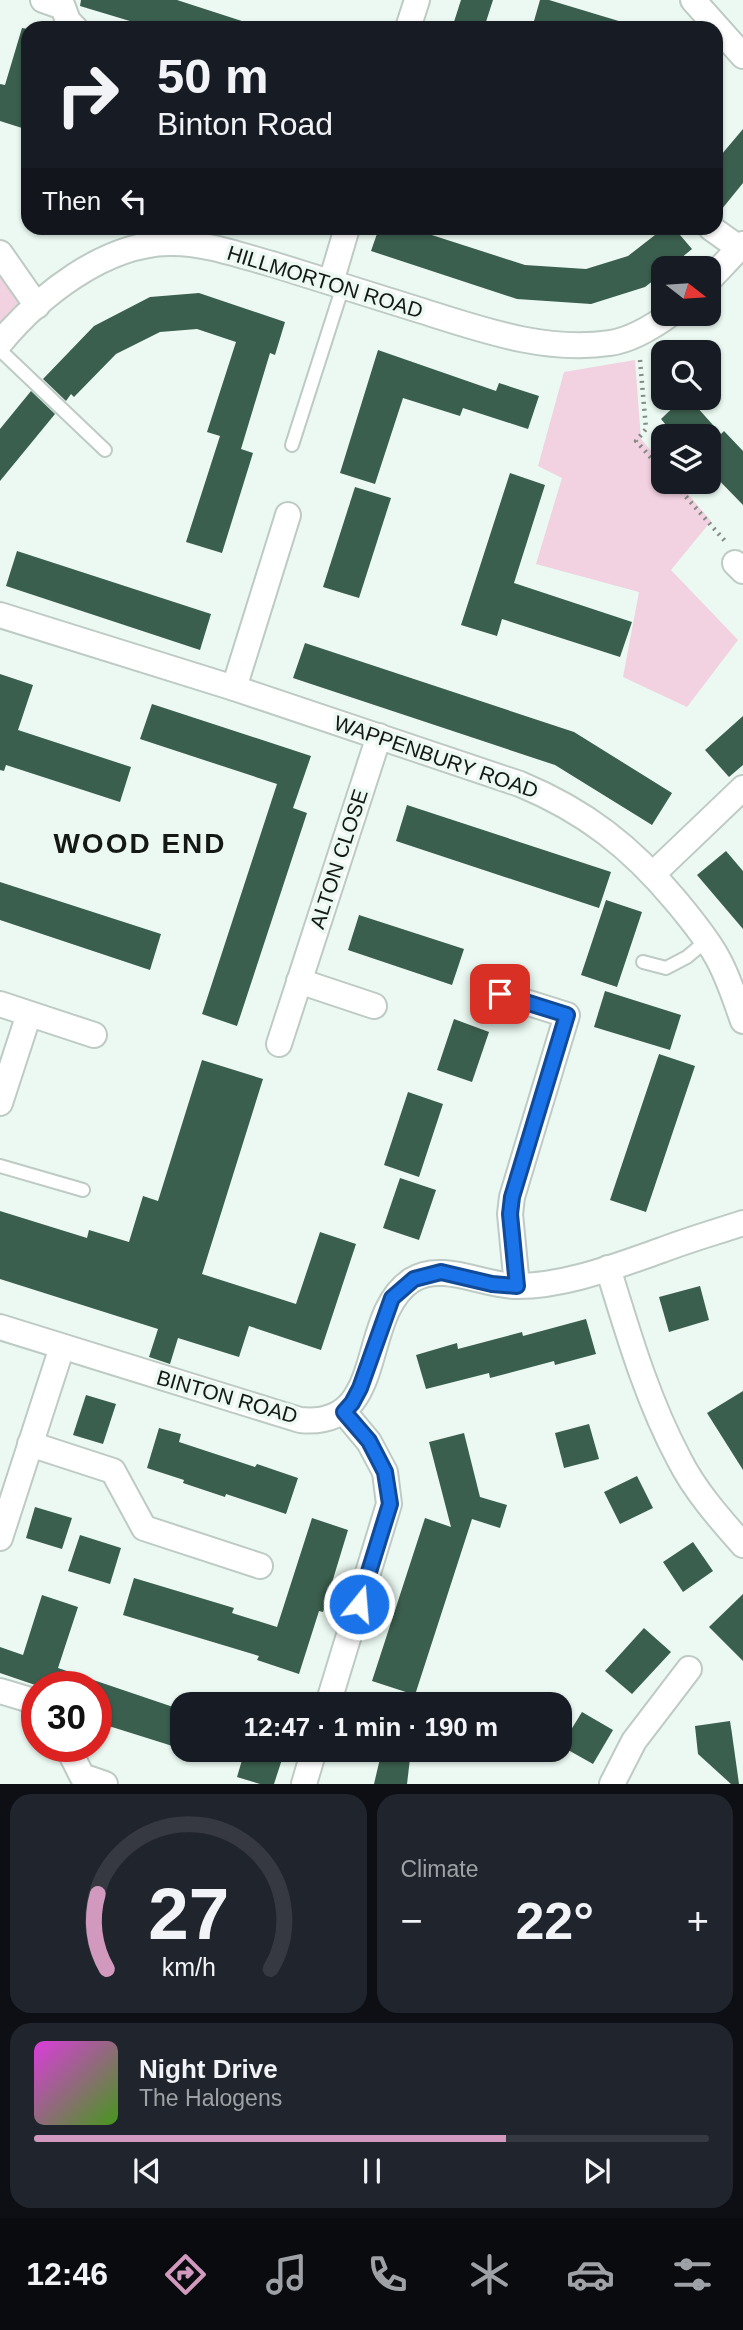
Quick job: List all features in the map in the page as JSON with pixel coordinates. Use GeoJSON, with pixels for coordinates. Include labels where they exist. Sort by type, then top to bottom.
{"type":"FeatureCollection","features":[{"type":"Feature","properties":{"kind":"street"},"geometry":{"type":"LineString","coordinates":[[43,0],[63,7],[68,21]]}},
{"type":"Feature","properties":{"kind":"street"},"geometry":{"type":"LineString","coordinates":[[410,21],[417,0]]}},
{"type":"Feature","properties":{"kind":"street"},"geometry":{"type":"LineString","coordinates":[[693,0],[712,21]]}},
{"type":"Feature","properties":{"kind":"street"},"geometry":{"type":"LineString","coordinates":[[723,34],[743,56]]}},
{"type":"Feature","properties":{"kind":"street"},"geometry":{"type":"LineString","coordinates":[[337,284],[346,235]]}},
{"type":"Feature","properties":{"kind":"street"},"geometry":{"type":"LineString","coordinates":[[721,267],[741,246],[723,235]]}},
{"type":"Feature","properties":{"kind":"street","name":"HILLMORTON ROAD"},"geometry":{"type":"LineString","coordinates":[[0,343],[63,282],[95,264],[131,250],[168,243],[229,252],[479,329],[526,340],[578,345],[611,343],[635,335],[651,325]]}},
{"type":"Feature","properties":{"kind":"street"},"geometry":{"type":"LineString","coordinates":[[0,253],[37,306]]}},
{"type":"Feature","properties":{"kind":"street"},"geometry":{"type":"LineString","coordinates":[[234,688],[288,515]]}},
{"type":"Feature","properties":{"kind":"street","name":"WAPPENBURY ROAD"},"geometry":{"type":"LineString","coordinates":[[0,615],[234,688],[553,797],[590,819],[624,845],[653,874],[717,957],[743,1021]]}},
{"type":"Feature","properties":{"kind":"street","name":"ALTON CLOSE"},"geometry":{"type":"LineString","coordinates":[[279,1044],[379,736]]}},
{"type":"Feature","properties":{"kind":"street"},"geometry":{"type":"LineString","coordinates":[[653,874],[743,788]]}},
{"type":"Feature","properties":{"kind":"street"},"geometry":{"type":"LineString","coordinates":[[299,981],[374,1006]]}},
{"type":"Feature","properties":{"kind":"street"},"geometry":{"type":"LineString","coordinates":[[500,994],[567,1015],[512,1197],[510,1214],[517,1286]]}},
{"type":"Feature","properties":{"kind":"street"},"geometry":{"type":"LineString","coordinates":[[0,1004],[94,1035]]}},
{"type":"Feature","properties":{"kind":"street"},"geometry":{"type":"LineString","coordinates":[[0,1103],[29,1014]]}},
{"type":"Feature","properties":{"kind":"street"},"geometry":{"type":"LineString","coordinates":[[332,1692],[390,1504],[385,1472],[369,1441],[344,1412],[360,1388],[392,1298],[414,1279],[441,1272],[492,1284],[517,1286],[572,1278],[743,1223]]}},
{"type":"Feature","properties":{"kind":"street"},"geometry":{"type":"LineString","coordinates":[[608,1268],[641,1373],[680,1461],[711,1508],[743,1545]]}},
{"type":"Feature","properties":{"kind":"street","name":"BINTON ROAD"},"geometry":{"type":"LineString","coordinates":[[0,1327],[300,1420],[333,1418],[344,1412]]}},
{"type":"Feature","properties":{"kind":"street"},"geometry":{"type":"LineString","coordinates":[[0,1538],[62,1348]]}},
{"type":"Feature","properties":{"kind":"street"},"geometry":{"type":"LineString","coordinates":[[30,1444],[113,1471],[144,1528],[260,1566]]}},
{"type":"Feature","properties":{"kind":"street"},"geometry":{"type":"LineString","coordinates":[[612,1784],[634,1741],[689,1669]]}},
{"type":"Feature","properties":{"kind":"street"},"geometry":{"type":"LineString","coordinates":[[0,1691],[21,1697]]}},
{"type":"Feature","properties":{"kind":"street"},"geometry":{"type":"LineString","coordinates":[[75,1762],[82,1776],[104,1784]]}},
{"type":"Feature","properties":{"kind":"street"},"geometry":{"type":"LineString","coordinates":[[304,1784],[310,1762]]}},
{"type":"Feature","properties":{"kind":"lane"},"geometry":{"type":"LineString","coordinates":[[292,445],[337,284]]}},
{"type":"Feature","properties":{"kind":"lane"},"geometry":{"type":"LineString","coordinates":[[0,350],[105,450]]}},
{"type":"Feature","properties":{"kind":"lane"},"geometry":{"type":"LineString","coordinates":[[643,962],[666,968],[687,957],[706,940]]}},
{"type":"Feature","properties":{"kind":"lane"},"geometry":{"type":"LineString","coordinates":[[0,1166],[83,1189]]}},
{"type":"Feature","properties":{"kind":"path"},"geometry":{"type":"LineString","coordinates":[[635,335],[640,358],[646,429],[636,441],[651,458]]}},
{"type":"Feature","properties":{"kind":"path"},"geometry":{"type":"LineString","coordinates":[[684,494],[729,544],[739,567]]}},
{"type":"Feature","properties":{"kind":"shaded area"},"geometry":{"type":"Polygon","coordinates":[[[0,272],[27,309],[0,333],[0,272]]]}},
{"type":"Feature","properties":{"kind":"shaded area"},"geometry":{"type":"Polygon","coordinates":[[[635,360],[641,439],[651,451],[651,494],[688,494],[711,521],[671,570],[738,640],[687,707],[623,677],[639,592],[536,564],[562,478],[538,466],[564,372],[635,360]]]}},
{"type":"Feature","properties":{"kind":"building"},"geometry":{"type":"Polygon","coordinates":[[[81,0],[177,0],[242,21],[130,21],[80,6],[81,0]]]}},
{"type":"Feature","properties":{"kind":"building"},"geometry":{"type":"Polygon","coordinates":[[[461,0],[493,0],[486,21],[454,21],[461,0]]]}},
{"type":"Feature","properties":{"kind":"building"},"geometry":{"type":"Polygon","coordinates":[[[540,0],[549,0],[619,21],[534,21],[540,0]]]}},
{"type":"Feature","properties":{"kind":"building"},"geometry":{"type":"Polygon","coordinates":[[[21,31],[21,128],[0,121],[0,84],[5,85],[21,31]]]}},
{"type":"Feature","properties":{"kind":"building"},"geometry":{"type":"Polygon","coordinates":[[[743,129],[743,183],[723,208],[723,153],[743,129]]]}},
{"type":"Feature","properties":{"kind":"building"},"geometry":{"type":"Polygon","coordinates":[[[377,235],[432,235],[525,265],[586,269],[628,256],[655,235],[680,235],[692,249],[684,256],[651,256],[651,282],[645,287],[591,304],[517,299],[371,251],[377,235]]]}},
{"type":"Feature","properties":{"kind":"building"},"geometry":{"type":"Polygon","coordinates":[[[199,293],[285,322],[275,355],[270,353],[241,449],[253,453],[222,553],[186,542],[220,436],[207,432],[236,342],[197,329],[160,332],[116,354],[74,397],[71,394],[66,401],[43,379],[94,326],[150,297],[199,293]]]}},
{"type":"Feature","properties":{"kind":"building"},"geometry":{"type":"Polygon","coordinates":[[[378,350],[496,391],[499,383],[539,396],[528,429],[463,408],[460,416],[403,398],[375,484],[340,473],[378,350]]]}},
{"type":"Feature","properties":{"kind":"building"},"geometry":{"type":"Polygon","coordinates":[[[31,391],[55,414],[0,481],[0,429],[31,391]]]}},
{"type":"Feature","properties":{"kind":"building"},"geometry":{"type":"Polygon","coordinates":[[[670,410],[700,410],[712,424],[665,424],[661,419],[670,410]]]}},
{"type":"Feature","properties":{"kind":"building"},"geometry":{"type":"Polygon","coordinates":[[[724,431],[743,451],[743,505],[721,482],[721,434],[724,431]]]}},
{"type":"Feature","properties":{"kind":"building"},"geometry":{"type":"Polygon","coordinates":[[[510,473],[545,485],[514,583],[632,622],[620,657],[502,619],[497,636],[461,625],[510,473]]]}},
{"type":"Feature","properties":{"kind":"building"},"geometry":{"type":"Polygon","coordinates":[[[355,487],[391,498],[359,598],[323,587],[355,487]]]}},
{"type":"Feature","properties":{"kind":"building"},"geometry":{"type":"Polygon","coordinates":[[[17,551],[211,614],[200,650],[6,586],[17,551]]]}},
{"type":"Feature","properties":{"kind":"building"},"geometry":{"type":"Polygon","coordinates":[[[305,643],[574,732],[672,793],[652,825],[555,765],[293,678],[305,643]]]}},
{"type":"Feature","properties":{"kind":"building"},"geometry":{"type":"Polygon","coordinates":[[[0,674],[33,685],[18,730],[131,767],[120,802],[6,765],[4,771],[0,770],[0,674]]]}},
{"type":"Feature","properties":{"kind":"building"},"geometry":{"type":"Polygon","coordinates":[[[152,704],[311,756],[293,808],[307,813],[237,1026],[202,1014],[277,784],[140,739],[152,704]]]}},
{"type":"Feature","properties":{"kind":"building"},"geometry":{"type":"Polygon","coordinates":[[[743,716],[743,765],[729,777],[705,750],[743,716]]]}},
{"type":"Feature","properties":{"kind":"building"},"geometry":{"type":"Polygon","coordinates":[[[407,805],[611,872],[599,908],[396,841],[407,805]]]}},
{"type":"Feature","properties":{"kind":"building"},"geometry":{"type":"Polygon","coordinates":[[[726,851],[743,871],[743,929],[697,875],[726,851]]]}},
{"type":"Feature","properties":{"kind":"building"},"geometry":{"type":"Polygon","coordinates":[[[0,882],[161,934],[150,970],[0,920],[0,882]]]}},
{"type":"Feature","properties":{"kind":"building"},"geometry":{"type":"Polygon","coordinates":[[[606,900],[642,912],[617,987],[581,975],[606,900]]]}},
{"type":"Feature","properties":{"kind":"building"},"geometry":{"type":"Polygon","coordinates":[[[359,915],[464,949],[452,985],[348,950],[359,915]]]}},
{"type":"Feature","properties":{"kind":"building"},"geometry":{"type":"Polygon","coordinates":[[[605,991],[681,1015],[670,1050],[594,1027],[605,991]]]}},
{"type":"Feature","properties":{"kind":"building"},"geometry":{"type":"Polygon","coordinates":[[[454,1019],[489,1032],[472,1082],[437,1070],[454,1019]]]}},
{"type":"Feature","properties":{"kind":"building"},"geometry":{"type":"Polygon","coordinates":[[[659,1054],[695,1066],[646,1212],[610,1200],[659,1054]]]}},
{"type":"Feature","properties":{"kind":"building"},"geometry":{"type":"Polygon","coordinates":[[[202,1060],[263,1079],[202,1274],[296,1304],[320,1232],[356,1244],[321,1350],[249,1326],[239,1357],[178,1338],[170,1364],[149,1357],[158,1329],[0,1279],[0,1211],[87,1238],[89,1230],[129,1242],[143,1196],[158,1201],[202,1060]]]}},
{"type":"Feature","properties":{"kind":"building"},"geometry":{"type":"Polygon","coordinates":[[[408,1092],[443,1104],[419,1177],[384,1165],[408,1092]]]}},
{"type":"Feature","properties":{"kind":"building"},"geometry":{"type":"Polygon","coordinates":[[[400,1178],[436,1190],[419,1240],[383,1228],[400,1178]]]}},
{"type":"Feature","properties":{"kind":"building"},"geometry":{"type":"Polygon","coordinates":[[[700,1286],[709,1320],[669,1332],[659,1297],[700,1286]]]}},
{"type":"Feature","properties":{"kind":"building"},"geometry":{"type":"Polygon","coordinates":[[[586,1319],[596,1354],[555,1365],[554,1361],[490,1378],[489,1373],[426,1389],[416,1355],[457,1343],[458,1349],[522,1332],[523,1336],[586,1319]]]}},
{"type":"Feature","properties":{"kind":"building"},"geometry":{"type":"Polygon","coordinates":[[[743,1391],[743,1470],[707,1413],[743,1391]]]}},
{"type":"Feature","properties":{"kind":"building"},"geometry":{"type":"Polygon","coordinates":[[[86,1395],[116,1404],[103,1444],[73,1435],[86,1395]]]}},
{"type":"Feature","properties":{"kind":"building"},"geometry":{"type":"Polygon","coordinates":[[[589,1424],[599,1459],[564,1468],[555,1433],[589,1424]]]}},
{"type":"Feature","properties":{"kind":"building"},"geometry":{"type":"Polygon","coordinates":[[[159,1428],[181,1434],[179,1442],[298,1478],[286,1514],[226,1494],[225,1497],[147,1468],[159,1428]]]}},
{"type":"Feature","properties":{"kind":"building"},"geometry":{"type":"Polygon","coordinates":[[[464,1433],[480,1497],[507,1505],[500,1528],[472,1519],[416,1692],[406,1692],[372,1681],[425,1518],[451,1527],[429,1442],[464,1433]]]}},
{"type":"Feature","properties":{"kind":"building"},"geometry":{"type":"Polygon","coordinates":[[[637,1476],[653,1508],[620,1524],[604,1492],[637,1476]]]}},
{"type":"Feature","properties":{"kind":"building"},"geometry":{"type":"Polygon","coordinates":[[[35,1507],[72,1518],[62,1549],[26,1538],[35,1507]]]}},
{"type":"Feature","properties":{"kind":"building"},"geometry":{"type":"Polygon","coordinates":[[[312,1518],[348,1530],[323,1612],[319,1611],[299,1674],[257,1660],[259,1656],[123,1615],[134,1578],[234,1608],[232,1613],[277,1627],[312,1518]]]}},
{"type":"Feature","properties":{"kind":"building"},"geometry":{"type":"Polygon","coordinates":[[[80,1535],[121,1548],[110,1584],[68,1571],[80,1535]]]}},
{"type":"Feature","properties":{"kind":"building"},"geometry":{"type":"Polygon","coordinates":[[[693,1542],[713,1571],[683,1592],[663,1562],[693,1542]]]}},
{"type":"Feature","properties":{"kind":"building"},"geometry":{"type":"Polygon","coordinates":[[[743,1594],[743,1661],[709,1627],[743,1594]]]}},
{"type":"Feature","properties":{"kind":"building"},"geometry":{"type":"Polygon","coordinates":[[[42,1595],[78,1607],[58,1668],[67,1671],[21,1671],[21,1680],[0,1673],[0,1647],[23,1655],[42,1595]]]}},
{"type":"Feature","properties":{"kind":"building"},"geometry":{"type":"Polygon","coordinates":[[[644,1628],[671,1652],[632,1694],[605,1671],[644,1628]]]}},
{"type":"Feature","properties":{"kind":"building"},"geometry":{"type":"Polygon","coordinates":[[[112,1686],[170,1706],[170,1745],[112,1727],[112,1686]]]}},
{"type":"Feature","properties":{"kind":"building"},"geometry":{"type":"Polygon","coordinates":[[[582,1712],[613,1730],[593,1764],[572,1752],[572,1728],[582,1712]]]}},
{"type":"Feature","properties":{"kind":"building"},"geometry":{"type":"Polygon","coordinates":[[[730,1721],[739,1784],[731,1784],[698,1754],[695,1726],[730,1721]]]}},
{"type":"Feature","properties":{"kind":"building"},"geometry":{"type":"Polygon","coordinates":[[[241,1762],[281,1762],[274,1784],[260,1784],[237,1777],[241,1762]]]}},
{"type":"Feature","properties":{"kind":"building"},"geometry":{"type":"Polygon","coordinates":[[[379,1762],[410,1762],[407,1784],[374,1784],[379,1762]]]}},
{"type":"Feature","properties":{"kind":"district","name":"WOOD END"},"geometry":{"type":"Point","coordinates":[140,843]}},
{"type":"Feature","properties":{"kind":"route"},"geometry":{"type":"LineString","coordinates":[[359,1604],[390,1504],[385,1472],[369,1441],[344,1412],[360,1388],[392,1298],[414,1279],[441,1272],[492,1284],[517,1286],[510,1214],[512,1197],[567,1015],[500,994]]}}]}
